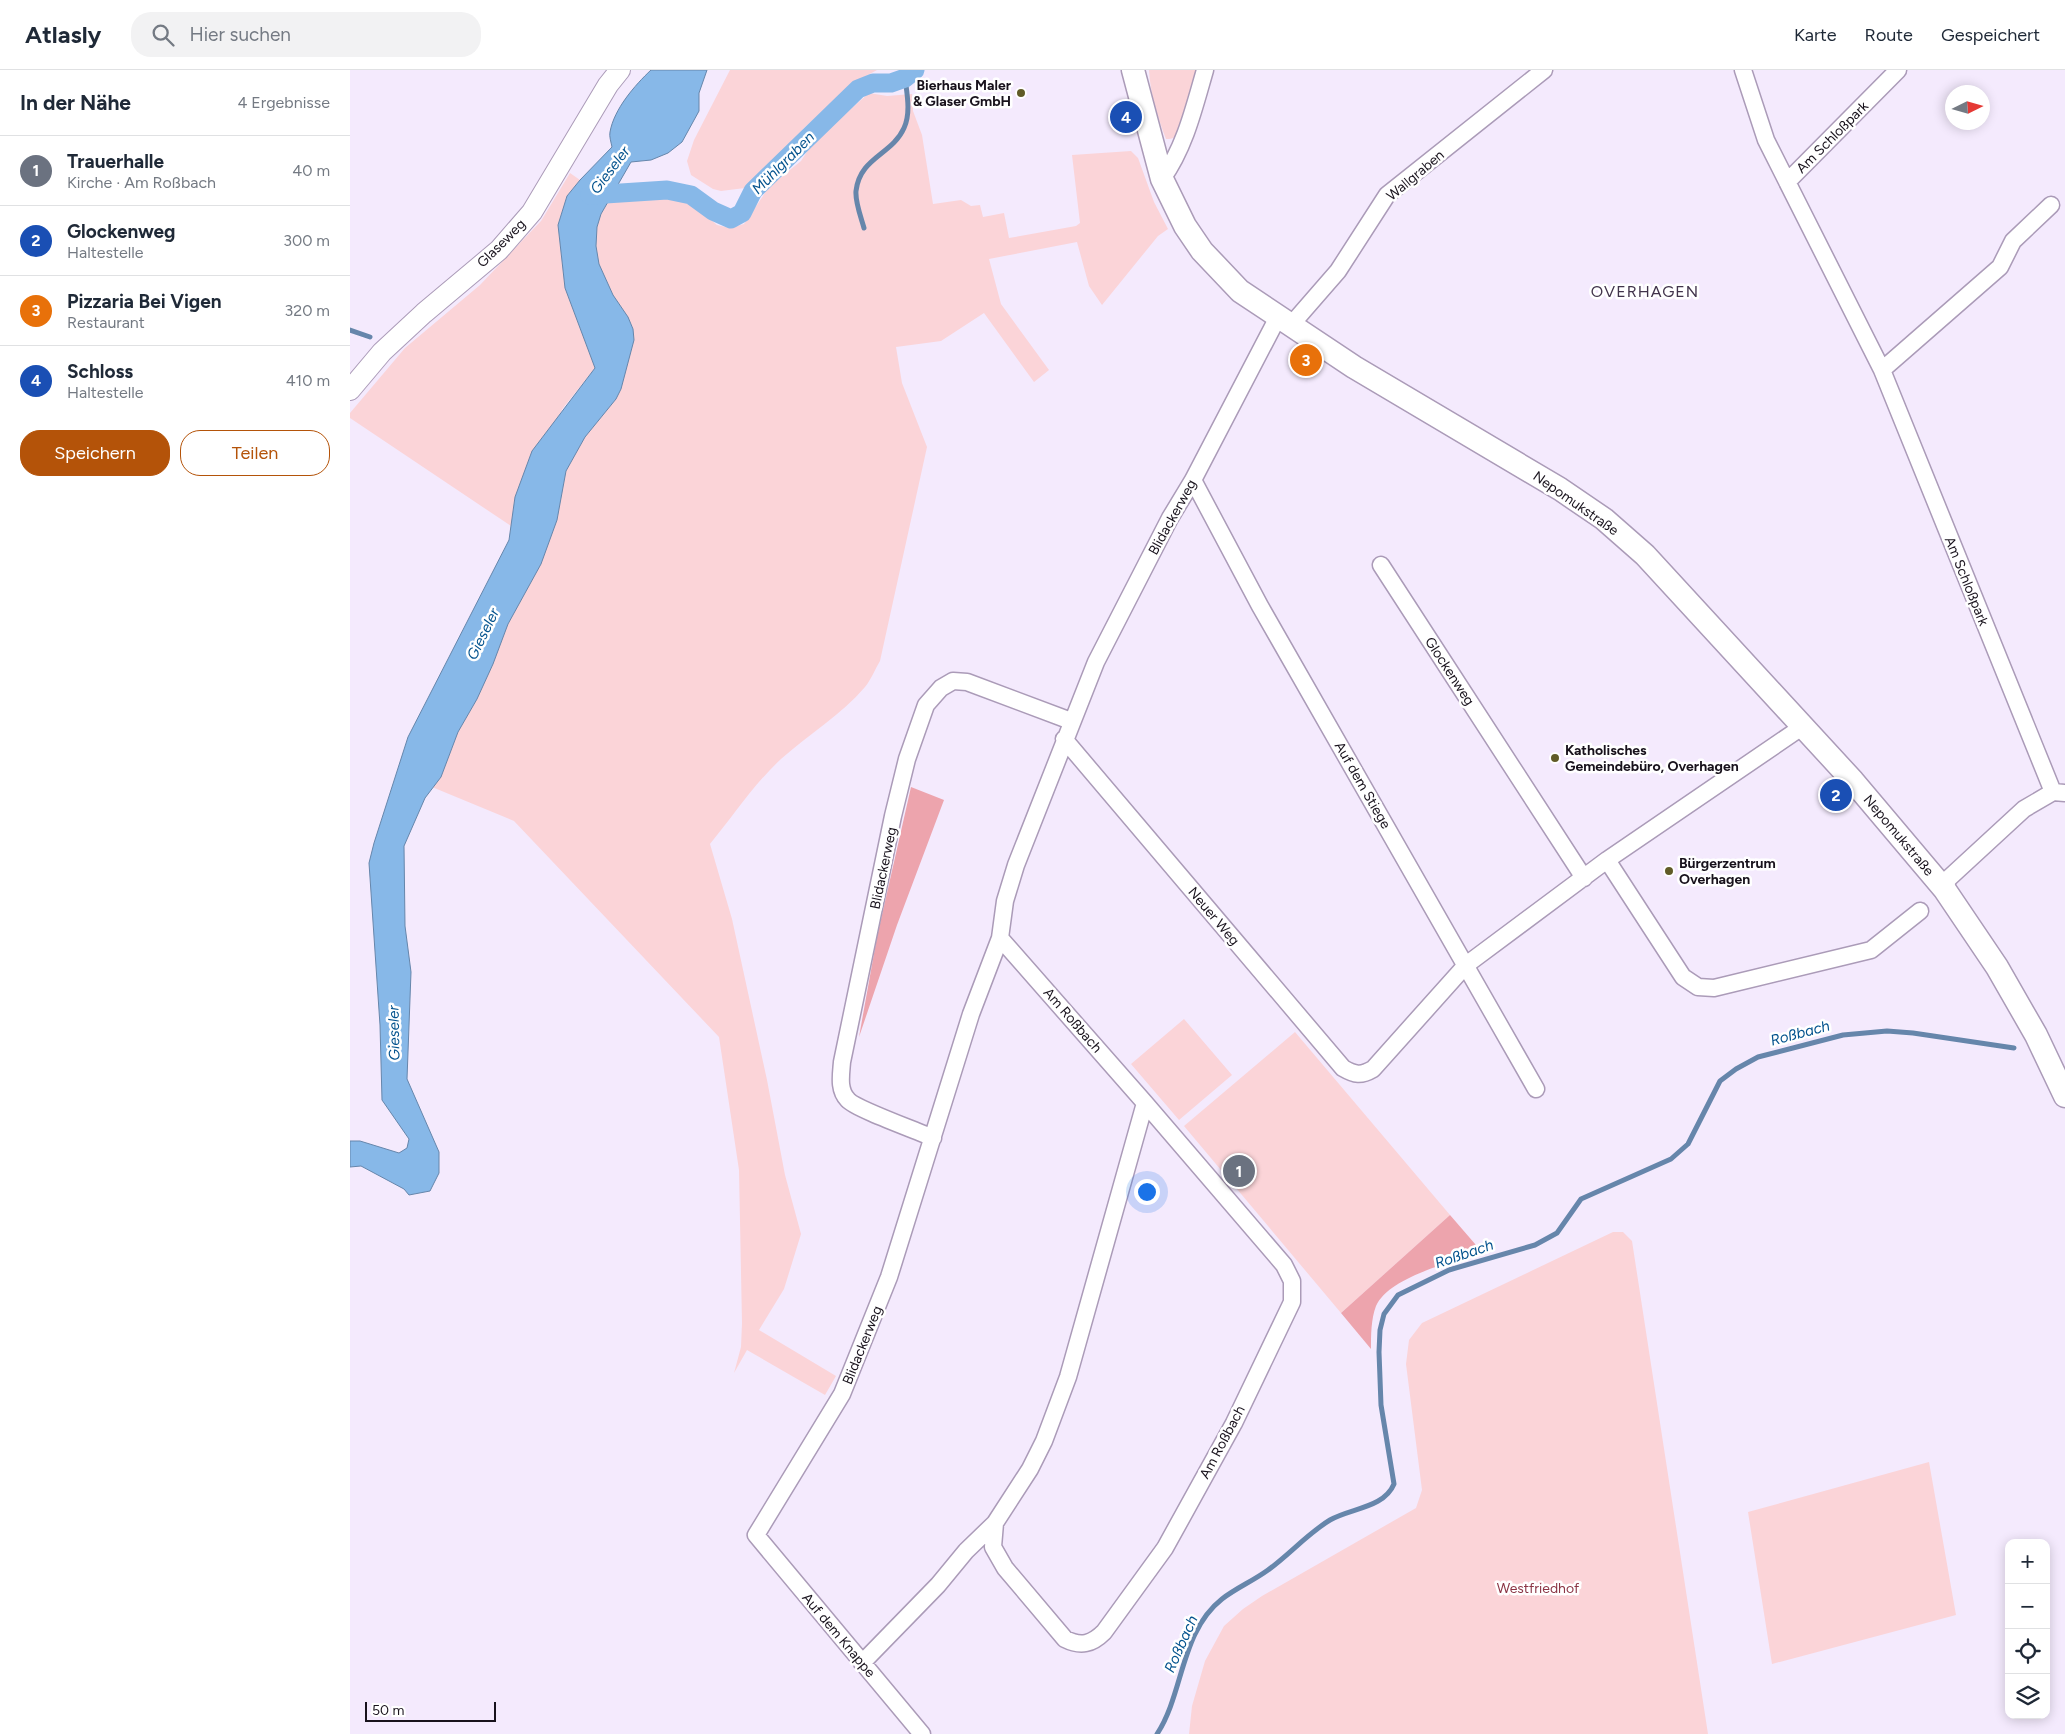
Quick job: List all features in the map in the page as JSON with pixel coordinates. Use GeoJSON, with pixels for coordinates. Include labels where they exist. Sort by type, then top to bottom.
{"type":"FeatureCollection","features":[{"type":"Feature","properties":{"kind":"main road","name":"Nepomukstraße"},"geometry":{"type":"LineString","coordinates":[[1133,70],[1162,179],[1185,226],[1202,251],[1240,291],[1354,367],[1560,489],[1604,519],[1645,555],[1853,781],[1945,890],[1997,967],[2036,1035],[2065,1096]]}},
{"type":"Feature","properties":{"kind":"street","name":"Glaseweg"},"geometry":{"type":"LineString","coordinates":[[350,390],[382,352],[424,313],[498,250],[532,212],[608,86],[620,70]]}},
{"type":"Feature","properties":{"kind":"street"},"geometry":{"type":"LineString","coordinates":[[1162,179],[1178,152],[1191,120],[1205,70]]}},
{"type":"Feature","properties":{"kind":"street","name":"Wallgraben"},"geometry":{"type":"LineString","coordinates":[[1285,321],[1338,271],[1387,195],[1544,70]]}},
{"type":"Feature","properties":{"kind":"street"},"geometry":{"type":"LineString","coordinates":[[1743,70],[1766,140],[1787,182]]}},
{"type":"Feature","properties":{"kind":"street","name":"Am Schloßpark"},"geometry":{"type":"LineString","coordinates":[[1898,70],[1787,182],[1882,370],[2059,792],[2024,809],[1948,879],[1945,890]]}},
{"type":"Feature","properties":{"kind":"street"},"geometry":{"type":"LineString","coordinates":[[1882,370],[2000,267],[2013,241],[2051,205]]}},
{"type":"Feature","properties":{"kind":"street","name":"Blidackerweg"},"geometry":{"type":"LineString","coordinates":[[756,1535],[842,1394],[889,1277],[971,1014],[1000,938],[1005,900],[1016,865],[1071,721],[1100,654],[1170,518],[1285,321]]}},
{"type":"Feature","properties":{"kind":"street","name":"Auf dem Stiege"},"geometry":{"type":"LineString","coordinates":[[1193,480],[1260,606],[1536,1089]]}},
{"type":"Feature","properties":{"kind":"street","name":"Glockenweg"},"geometry":{"type":"LineString","coordinates":[[1381,565],[1584,878]]}},
{"type":"Feature","properties":{"kind":"street","name":"Blidackerweg"},"geometry":{"type":"LineString","coordinates":[[933,1138],[860,1107],[848,1100],[840,1084],[844,1053],[907,759],[926,705],[940,688],[953,681],[967,682],[1071,721]]}},
{"type":"Feature","properties":{"kind":"street"},"geometry":{"type":"LineString","coordinates":[[1466,965],[1608,860],[1802,727]]}},
{"type":"Feature","properties":{"kind":"street","name":"Neuer Weg"},"geometry":{"type":"LineString","coordinates":[[1064,739],[1343,1068],[1354,1074],[1364,1074],[1373,1069],[1466,965]]}},
{"type":"Feature","properties":{"kind":"street"},"geometry":{"type":"LineString","coordinates":[[1608,860],[1683,977],[1698,987],[1714,988],[1871,950],[1920,911]]}},
{"type":"Feature","properties":{"kind":"street","name":"Am Roßbach"},"geometry":{"type":"LineString","coordinates":[[995,1523],[993,1547],[1005,1568],[1065,1639],[1074,1643],[1084,1644],[1096,1641],[1165,1548],[1234,1423],[1292,1302],[1292,1281],[1284,1265],[1000,938]]}},
{"type":"Feature","properties":{"kind":"street","name":"Am Roßbach"},"geometry":{"type":"LineString","coordinates":[[862,1664],[938,1585],[966,1551],[995,1523],[1044,1441],[1068,1377],[1145,1103]]}},
{"type":"Feature","properties":{"kind":"street","name":"Auf dem Knappe"},"geometry":{"type":"LineString","coordinates":[[756,1535],[922,1734]]}},
{"type":"Feature","properties":{"kind":"green space"},"geometry":{"type":"Polygon","coordinates":[[[730,70],[877,70],[855,82],[804,128],[780,157],[745,188],[721,191],[713,189],[691,175],[687,161],[694,140],[730,70]]]}},
{"type":"Feature","properties":{"kind":"green space"},"geometry":{"type":"Polygon","coordinates":[[[1149,70],[1198,70],[1180,130],[1172,138],[1166,139],[1160,123],[1149,70]]]}},
{"type":"Feature","properties":{"kind":"green space"},"geometry":{"type":"Polygon","coordinates":[[[869,93],[887,96],[912,94],[913,111],[922,135],[933,204],[961,200],[971,206],[980,205],[983,217],[1004,213],[1009,238],[1076,226],[1080,223],[1072,155],[1131,151],[1138,158],[1154,202],[1168,229],[1158,236],[1102,305],[1089,286],[1077,242],[989,259],[1001,304],[1049,370],[1034,382],[984,313],[941,341],[896,347],[902,383],[927,447],[880,661],[867,684],[856,697],[791,750],[771,769],[710,844],[732,919],[767,1080],[785,1175],[801,1234],[784,1289],[759,1330],[836,1376],[825,1395],[747,1350],[734,1373],[741,1347],[742,1323],[739,1170],[719,1037],[514,821],[432,787],[441,777],[458,732],[477,699],[508,624],[557,520],[566,471],[585,437],[616,399],[621,389],[634,340],[633,328],[628,317],[613,295],[599,264],[596,246],[597,227],[601,214],[609,201],[656,197],[682,201],[695,206],[717,225],[730,228],[744,224],[769,187],[801,161],[814,141],[869,93]]]}},
{"type":"Feature","properties":{"kind":"green space"},"geometry":{"type":"Polygon","coordinates":[[[570,173],[580,180],[567,196],[558,225],[565,288],[595,368],[563,408],[515,497],[511,526],[350,418],[350,413],[405,348],[480,285],[541,221],[570,173]]]}},
{"type":"Feature","properties":{"kind":"green space"},"geometry":{"type":"Polygon","coordinates":[[[1184,1019],[1232,1075],[1179,1120],[1131,1064],[1184,1019]]]}},
{"type":"Feature","properties":{"kind":"green space"},"geometry":{"type":"Polygon","coordinates":[[[1295,1032],[1450,1215],[1341,1313],[1184,1126],[1295,1032]]]}},
{"type":"Feature","properties":{"kind":"green space","name":"Westfriedhof"},"geometry":{"type":"Polygon","coordinates":[[[1613,1232],[1623,1232],[1632,1241],[1708,1734],[1189,1734],[1192,1706],[1205,1661],[1224,1626],[1243,1609],[1262,1596],[1416,1508],[1422,1490],[1406,1364],[1409,1340],[1422,1323],[1613,1232]]]}},
{"type":"Feature","properties":{"kind":"green space"},"geometry":{"type":"Polygon","coordinates":[[[1929,1462],[1956,1615],[1772,1664],[1748,1512],[1929,1462]]]}},
{"type":"Feature","properties":{"kind":"shaded area"},"geometry":{"type":"Polygon","coordinates":[[[911,787],[944,800],[897,925],[859,1037],[877,937],[911,787]]]}},
{"type":"Feature","properties":{"kind":"shaded area"},"geometry":{"type":"Polygon","coordinates":[[[1450,1215],[1482,1252],[1407,1279],[1383,1296],[1376,1306],[1373,1316],[1371,1349],[1341,1313],[1450,1215]]]}},
{"type":"Feature","properties":{"kind":"water","name":"Gieseler"},"geometry":{"type":"Polygon","coordinates":[[[651,70],[707,70],[699,93],[699,111],[682,142],[668,153],[651,160],[631,162],[601,214],[597,227],[596,246],[599,264],[613,295],[628,317],[633,329],[634,340],[621,389],[616,399],[585,437],[566,471],[557,520],[541,564],[508,624],[477,699],[458,732],[441,777],[425,798],[404,846],[405,926],[411,972],[407,1079],[439,1152],[439,1173],[430,1191],[409,1195],[404,1189],[361,1166],[350,1167],[350,1141],[360,1141],[399,1153],[407,1148],[409,1139],[382,1100],[380,1025],[369,863],[408,737],[509,540],[515,497],[532,451],[595,368],[565,288],[558,225],[567,196],[612,147],[610,132],[612,123],[621,106],[632,90],[651,70]]]}},
{"type":"Feature","properties":{"kind":"waterway","name":"Mühlgraben"},"geometry":{"type":"LineString","coordinates":[[590,195],[667,190],[691,195],[713,211],[731,219],[742,213],[753,191],[858,89],[873,83],[891,83],[905,78],[915,70]]}},
{"type":"Feature","properties":{"kind":"waterway"},"geometry":{"type":"LineString","coordinates":[[864,228],[856,200],[859,180],[870,163],[899,137],[904,128],[908,110],[905,78]]}},
{"type":"Feature","properties":{"kind":"waterway"},"geometry":{"type":"LineString","coordinates":[[350,330],[370,337]]}},
{"type":"Feature","properties":{"kind":"waterway","name":"Roßbach"},"geometry":{"type":"LineString","coordinates":[[1157,1734],[1173,1700],[1190,1645],[1208,1613],[1227,1595],[1276,1564],[1330,1520],[1375,1503],[1383,1498],[1394,1484],[1381,1405],[1379,1352],[1380,1330],[1384,1314],[1398,1295],[1449,1270],[1535,1245],[1557,1233],[1581,1199],[1671,1159],[1688,1144],[1720,1081],[1736,1069],[1758,1057],[1843,1035],[1887,1031],[2014,1048]]}},
{"type":"Feature","properties":{"kind":"place","name":"Bierhaus Maler & Glaser GmbH"},"geometry":{"type":"Point","coordinates":[1021,93]}},
{"type":"Feature","properties":{"kind":"place","name":"Schloss"},"geometry":{"type":"Point","coordinates":[1126,117]}},
{"type":"Feature","properties":{"kind":"place","name":"Pizzaria Bei Vigen"},"geometry":{"type":"Point","coordinates":[1306,360]}},
{"type":"Feature","properties":{"kind":"place","name":"Katholisches Gemeindebüro, Overhagen"},"geometry":{"type":"Point","coordinates":[1555,758]}},
{"type":"Feature","properties":{"kind":"place","name":"Glockenweg"},"geometry":{"type":"Point","coordinates":[1836,795]}},
{"type":"Feature","properties":{"kind":"place","name":"Bürgerzentrum Overhagen"},"geometry":{"type":"Point","coordinates":[1669,871]}},
{"type":"Feature","properties":{"kind":"place","name":"Trauerhalle"},"geometry":{"type":"Point","coordinates":[1239,1171]}},
{"type":"Feature","properties":{"kind":"district","name":"OVERHAGEN"},"geometry":{"type":"Point","coordinates":[1645,291]}}]}
